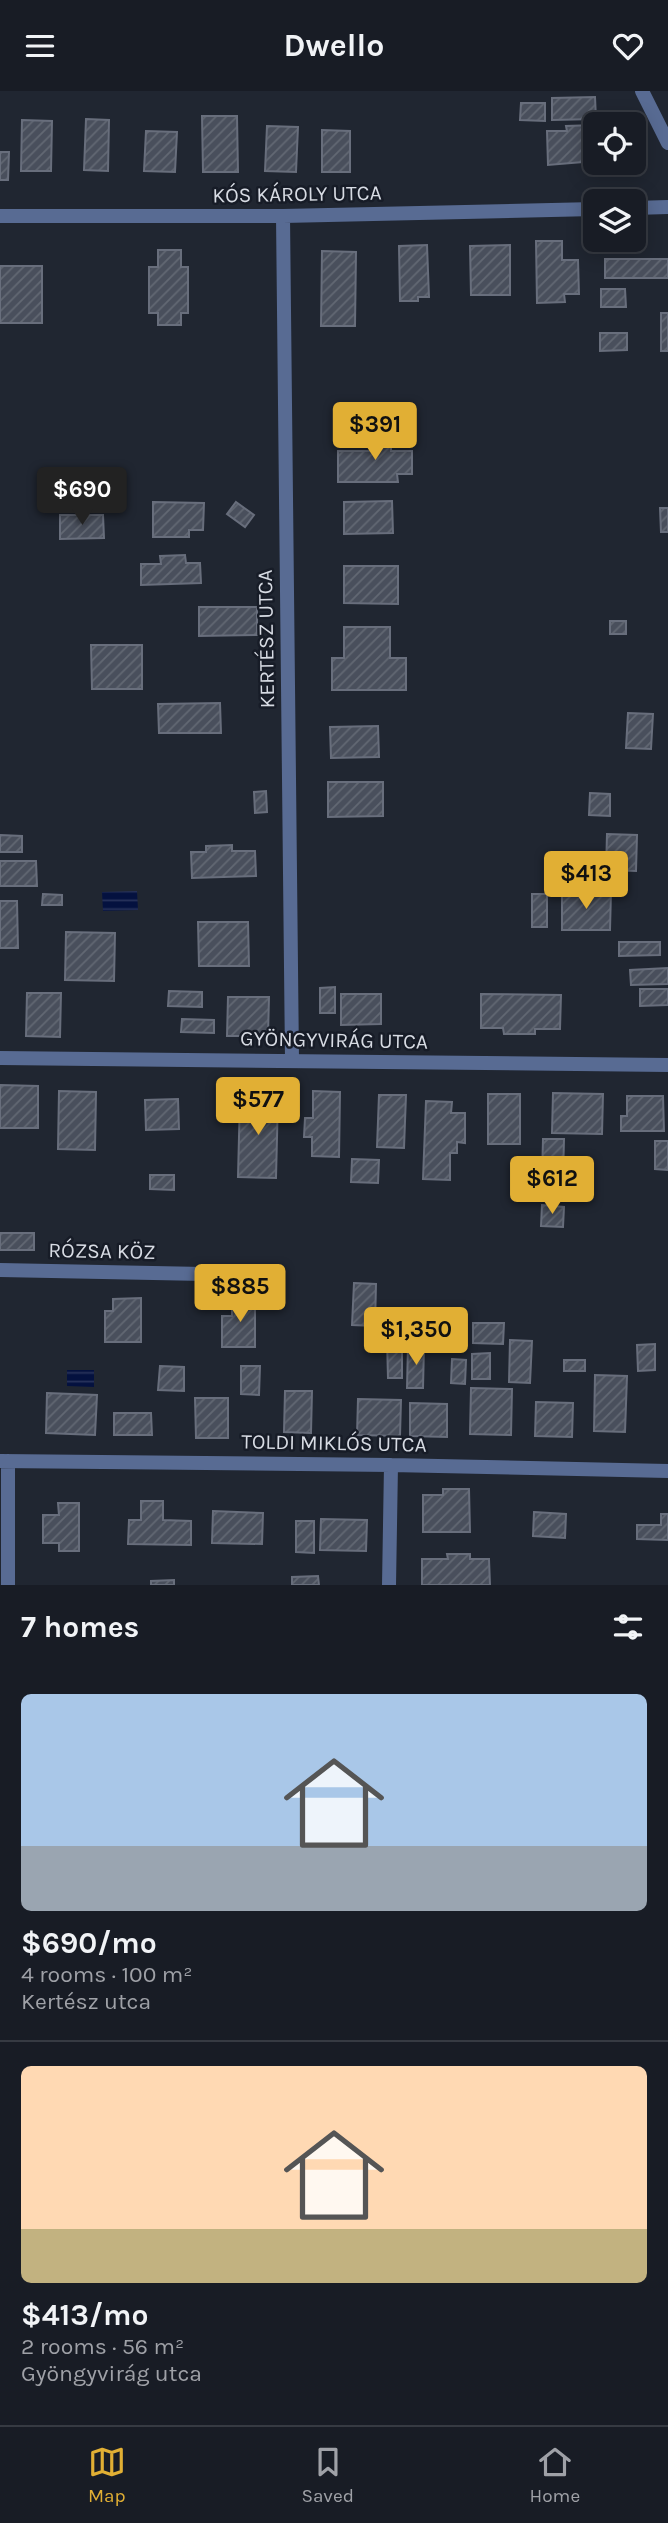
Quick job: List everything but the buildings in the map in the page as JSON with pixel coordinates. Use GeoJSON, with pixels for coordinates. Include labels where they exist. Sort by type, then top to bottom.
{"type":"FeatureCollection","features":[{"type":"Feature","properties":{"kind":"street"},"geometry":{"type":"LineString","coordinates":[[642,91],[668,143]]}},
{"type":"Feature","properties":{"kind":"street"},"geometry":{"type":"LineString","coordinates":[[646,208],[668,207]]}},
{"type":"Feature","properties":{"kind":"street","name":"KÓS KÁROLY UTCA"},"geometry":{"type":"LineString","coordinates":[[0,216],[283,216],[583,209]]}},
{"type":"Feature","properties":{"kind":"street","name":"KERTÉSZ UTCA"},"geometry":{"type":"LineString","coordinates":[[283,216],[292,1060]]}},
{"type":"Feature","properties":{"kind":"street","name":"GYÖNGYVIRÁG UTCA"},"geometry":{"type":"LineString","coordinates":[[0,1058],[668,1065]]}},
{"type":"Feature","properties":{"kind":"street","name":"RÓZSA KÖZ"},"geometry":{"type":"LineString","coordinates":[[0,1271],[204,1274]]}},
{"type":"Feature","properties":{"kind":"street"},"geometry":{"type":"LineString","coordinates":[[4,1461],[8,1585]]}},
{"type":"Feature","properties":{"kind":"street","name":"TOLDI MIKLÓS UTCA"},"geometry":{"type":"LineString","coordinates":[[4,1461],[668,1471]]}},
{"type":"Feature","properties":{"kind":"street"},"geometry":{"type":"LineString","coordinates":[[389,1585],[391,1465]]}},
{"type":"Feature","properties":{"kind":"shaded area"},"geometry":{"type":"Polygon","coordinates":[[[137,891],[138,910],[103,911],[102,892],[137,891]]]}},
{"type":"Feature","properties":{"kind":"shaded area"},"geometry":{"type":"Polygon","coordinates":[[[67,1370],[94,1370],[94,1387],[67,1386],[67,1370]]]}}]}
